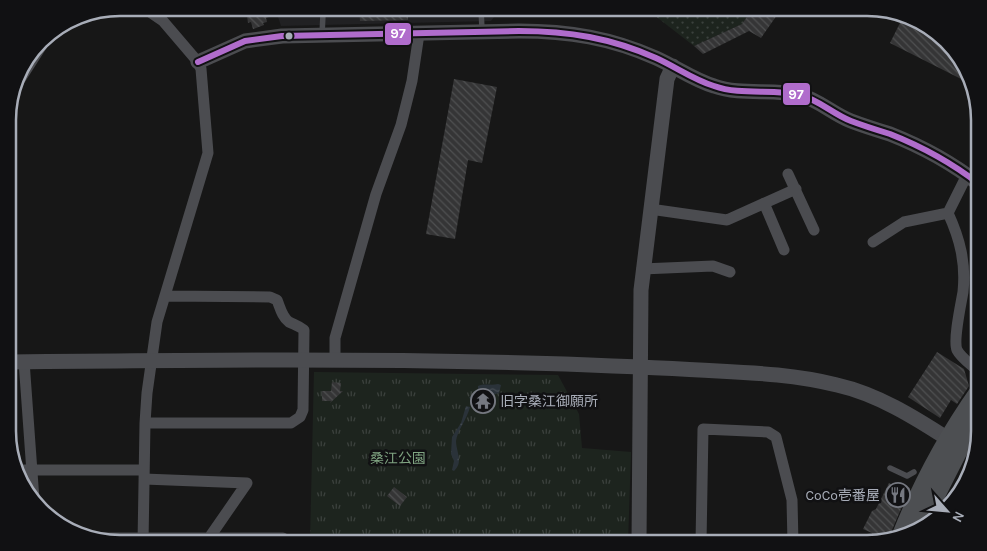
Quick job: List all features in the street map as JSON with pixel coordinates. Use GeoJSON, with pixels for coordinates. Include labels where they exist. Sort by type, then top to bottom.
{"type":"FeatureCollection","features":[{"type":"Feature","properties":{"kind":"main road"},"geometry":{"type":"LineString","coordinates":[[905,527],[927,478],[948,439],[971,404]]}},
{"type":"Feature","properties":{"kind":"main road"},"geometry":{"type":"LineString","coordinates":[[924,517],[960,447],[971,431]]}},
{"type":"Feature","properties":{"kind":"street"},"geometry":{"type":"LineString","coordinates":[[143,535],[145,423],[157,322],[208,153],[201,69],[198,62],[162,21],[155,16]]}},
{"type":"Feature","properties":{"kind":"street"},"geometry":{"type":"LineString","coordinates":[[198,62],[234,46],[259,38],[547,31],[579,34],[622,45],[673,66],[700,81],[728,90],[787,93],[817,101],[849,120],[889,134],[938,156],[971,178]]}},
{"type":"Feature","properties":{"kind":"street"},"geometry":{"type":"LineString","coordinates":[[335,359],[335,338],[376,194],[400,125],[412,80],[418,34]]}},
{"type":"Feature","properties":{"kind":"street"},"geometry":{"type":"LineString","coordinates":[[639,535],[640,313],[642,268],[667,79],[673,66]]}},
{"type":"Feature","properties":{"kind":"street"},"geometry":{"type":"LineString","coordinates":[[788,174],[814,230]]}},
{"type":"Feature","properties":{"kind":"street"},"geometry":{"type":"LineString","coordinates":[[948,213],[967,175]]}},
{"type":"Feature","properties":{"kind":"street"},"geometry":{"type":"LineString","coordinates":[[650,209],[728,220],[796,189]]}},
{"type":"Feature","properties":{"kind":"street"},"geometry":{"type":"LineString","coordinates":[[764,203],[784,250]]}},
{"type":"Feature","properties":{"kind":"street"},"geometry":{"type":"LineString","coordinates":[[873,242],[904,222],[948,213]]}},
{"type":"Feature","properties":{"kind":"street"},"geometry":{"type":"LineString","coordinates":[[948,213],[958,235],[962,254],[963,290],[956,342],[957,351],[971,364]]}},
{"type":"Feature","properties":{"kind":"street"},"geometry":{"type":"LineString","coordinates":[[642,268],[712,266],[730,272]]}},
{"type":"Feature","properties":{"kind":"street"},"geometry":{"type":"LineString","coordinates":[[145,423],[291,423],[300,417],[302,410],[304,330],[283,316],[277,300],[270,297],[165,296]]}},
{"type":"Feature","properties":{"kind":"street"},"geometry":{"type":"LineString","coordinates":[[16,362],[153,359],[335,359],[641,366],[782,375],[839,385],[892,406],[948,439]]}},
{"type":"Feature","properties":{"kind":"street"},"geometry":{"type":"LineString","coordinates":[[24,362],[33,488]]}},
{"type":"Feature","properties":{"kind":"street"},"geometry":{"type":"LineString","coordinates":[[701,535],[703,430],[768,432],[776,437],[792,500],[794,535]]}},
{"type":"Feature","properties":{"kind":"street"},"geometry":{"type":"LineString","coordinates":[[24,470],[144,475],[247,483],[211,535]]}},
{"type":"Feature","properties":{"kind":"lane"},"geometry":{"type":"LineString","coordinates":[[322,35],[323,16]]}},
{"type":"Feature","properties":{"kind":"lane"},"geometry":{"type":"LineString","coordinates":[[481,16],[482,32]]}},
{"type":"Feature","properties":{"kind":"lane"},"geometry":{"type":"LineString","coordinates":[[890,468],[907,476],[914,472]]}},
{"type":"Feature","properties":{"kind":"shaded area"},"geometry":{"type":"Polygon","coordinates":[[[278,16],[495,16],[491,21],[281,26],[278,16]]]}},
{"type":"Feature","properties":{"kind":"green space"},"geometry":{"type":"Polygon","coordinates":[[[655,16],[748,16],[742,24],[694,46],[655,16]]]}},
{"type":"Feature","properties":{"kind":"green space","name":"桑江公園"},"geometry":{"type":"Polygon","coordinates":[[[314,372],[558,375],[579,414],[582,448],[631,452],[628,535],[310,535],[314,372]]]}},
{"type":"Feature","properties":{"kind":"water"},"geometry":{"type":"Polygon","coordinates":[[[501,385],[499,393],[492,395],[488,401],[478,394],[472,399],[469,398],[478,390],[478,386],[501,385]]]}},
{"type":"Feature","properties":{"kind":"water"},"geometry":{"type":"Polygon","coordinates":[[[466,406],[470,407],[456,441],[459,464],[454,471],[452,470],[454,461],[451,454],[452,437],[461,423],[466,406]]]}},
{"type":"Feature","properties":{"kind":"building"},"geometry":{"type":"Polygon","coordinates":[[[247,16],[272,16],[266,18],[267,22],[263,23],[264,25],[253,29],[251,22],[248,23],[247,16]]]}},
{"type":"Feature","properties":{"kind":"building"},"geometry":{"type":"Polygon","coordinates":[[[360,16],[408,16],[408,20],[360,21],[360,16]]]}},
{"type":"Feature","properties":{"kind":"building"},"geometry":{"type":"Polygon","coordinates":[[[748,16],[776,16],[761,38],[749,31],[703,54],[694,46],[742,24],[748,16]]]}},
{"type":"Feature","properties":{"kind":"building"},"geometry":{"type":"Polygon","coordinates":[[[900,22],[919,30],[949,57],[962,80],[890,43],[900,22]]]}},
{"type":"Feature","properties":{"kind":"building"},"geometry":{"type":"Polygon","coordinates":[[[454,79],[497,87],[482,163],[468,160],[455,239],[426,234],[454,79]]]}},
{"type":"Feature","properties":{"kind":"building"},"geometry":{"type":"Polygon","coordinates":[[[937,352],[964,369],[969,386],[957,404],[951,400],[940,418],[908,397],[937,352]]]}},
{"type":"Feature","properties":{"kind":"building"},"geometry":{"type":"Polygon","coordinates":[[[332,382],[341,383],[340,391],[343,391],[330,403],[331,401],[322,401],[322,391],[331,391],[332,382]]]}},
{"type":"Feature","properties":{"kind":"building"},"geometry":{"type":"Polygon","coordinates":[[[889,483],[901,489],[903,485],[910,488],[892,532],[872,535],[872,533],[863,529],[872,511],[876,509],[889,483]]]}},
{"type":"Feature","properties":{"kind":"building"},"geometry":{"type":"Polygon","coordinates":[[[394,487],[407,497],[400,506],[387,496],[394,487]]]}},
{"type":"Feature","properties":{"kind":"transit line","name":"97"},"geometry":{"type":"LineString","coordinates":[[198,62],[245,41],[282,36],[519,31],[572,34],[623,45],[699,80],[725,89],[779,92],[807,97],[844,118],[914,144],[948,162],[971,178]]}},
{"type":"Feature","properties":{"kind":"place","name":"旧字桑江御願所"},"geometry":{"type":"Point","coordinates":[483,401]}},
{"type":"Feature","properties":{"kind":"place","name":"CoCo壱番屋"},"geometry":{"type":"Point","coordinates":[898,495]}}]}
